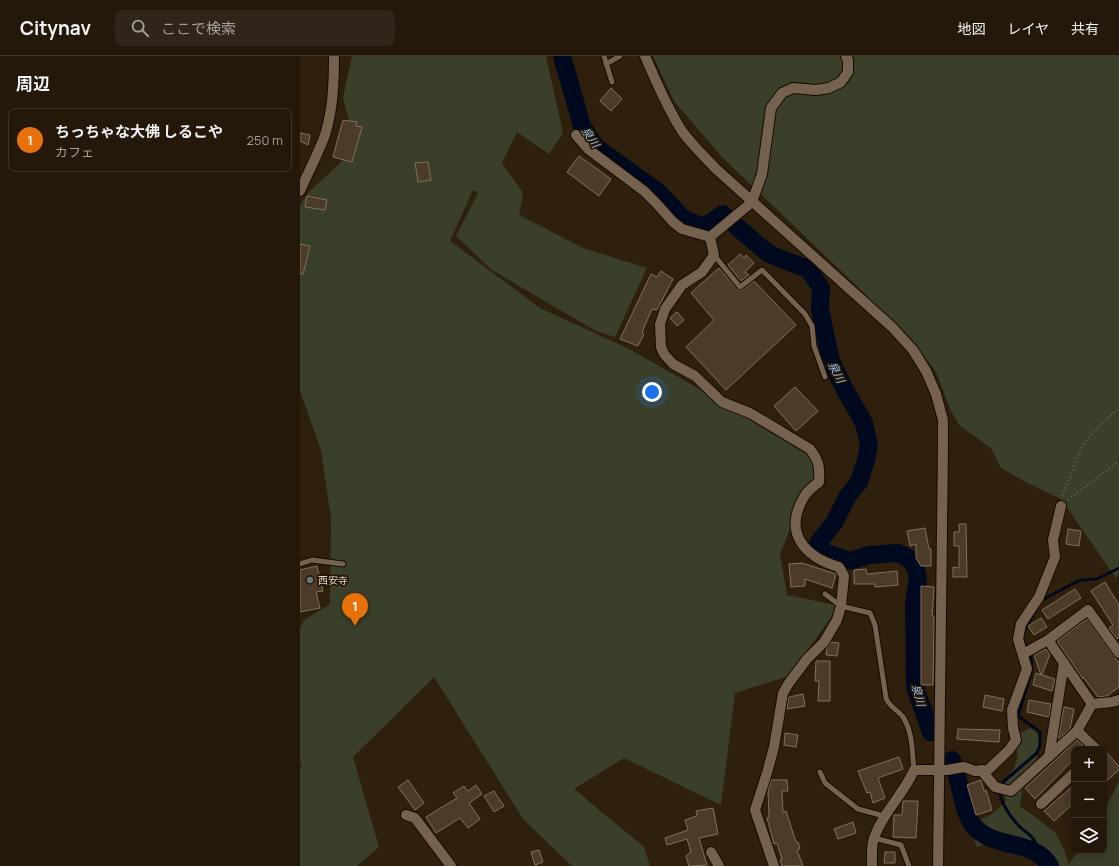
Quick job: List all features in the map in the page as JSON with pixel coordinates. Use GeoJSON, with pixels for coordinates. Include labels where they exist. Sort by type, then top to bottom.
{"type":"FeatureCollection","features":[{"type":"Feature","properties":{"kind":"street"},"geometry":{"type":"LineString","coordinates":[[300,192],[324,136],[331,109],[334,56]]}},
{"type":"Feature","properties":{"kind":"street"},"geometry":{"type":"LineString","coordinates":[[645,56],[670,110],[697,150],[752,202],[892,327],[913,350],[926,371],[936,394],[943,420],[943,770],[938,866]]}},
{"type":"Feature","properties":{"kind":"street"},"geometry":{"type":"LineString","coordinates":[[710,237],[752,202],[762,174],[771,108],[782,93],[793,88],[816,90],[829,88],[841,82],[848,72],[848,60],[846,56]]}},
{"type":"Feature","properties":{"kind":"street"},"geometry":{"type":"LineString","coordinates":[[576,135],[588,149],[644,191],[656,202],[673,222],[682,229],[710,237]]}},
{"type":"Feature","properties":{"kind":"street"},"geometry":{"type":"LineString","coordinates":[[710,237],[714,255],[702,272],[682,285],[665,309],[660,324],[661,347],[664,354],[673,364],[695,376],[722,402],[750,413],[810,449],[816,457],[820,468],[819,482],[804,496],[795,517],[795,530],[801,544],[813,556],[829,564],[840,567],[844,576],[842,606],[837,620],[824,642],[807,659],[788,683],[783,693],[769,767],[755,810],[774,866]]}},
{"type":"Feature","properties":{"kind":"street"},"geometry":{"type":"LineString","coordinates":[[872,866],[872,846],[874,838],[884,816],[909,783],[914,770],[943,770],[964,767],[975,771],[988,770],[1009,750],[1016,740],[1013,728],[1012,710],[1026,669],[1026,652],[1018,639],[1021,624],[1039,597],[1055,557],[1053,540],[1061,506]]}},
{"type":"Feature","properties":{"kind":"street"},"geometry":{"type":"LineString","coordinates":[[1026,652],[1048,640],[1088,610],[1119,653]]}},
{"type":"Feature","properties":{"kind":"street"},"geometry":{"type":"LineString","coordinates":[[1048,640],[1092,704]]}},
{"type":"Feature","properties":{"kind":"street"},"geometry":{"type":"LineString","coordinates":[[1048,757],[1064,663]]}},
{"type":"Feature","properties":{"kind":"street"},"geometry":{"type":"LineString","coordinates":[[1092,704],[1119,700]]}},
{"type":"Feature","properties":{"kind":"street"},"geometry":{"type":"LineString","coordinates":[[982,770],[995,787],[1006,790],[1015,789],[1077,731],[1092,704]]}},
{"type":"Feature","properties":{"kind":"street"},"geometry":{"type":"LineString","coordinates":[[1077,731],[1093,746]]}},
{"type":"Feature","properties":{"kind":"street"},"geometry":{"type":"LineString","coordinates":[[1041,804],[1071,776]]}},
{"type":"Feature","properties":{"kind":"street"},"geometry":{"type":"LineString","coordinates":[[406,815],[415,818],[451,866]]}},
{"type":"Feature","properties":{"kind":"street"},"geometry":{"type":"LineString","coordinates":[[711,852],[719,866]]}},
{"type":"Feature","properties":{"kind":"lane"},"geometry":{"type":"LineString","coordinates":[[604,56],[612,82]]}},
{"type":"Feature","properties":{"kind":"lane"},"geometry":{"type":"LineString","coordinates":[[606,64],[620,56]]}},
{"type":"Feature","properties":{"kind":"lane"},"geometry":{"type":"LineString","coordinates":[[714,255],[740,287],[762,270],[805,314],[812,326],[814,346],[825,377]]}},
{"type":"Feature","properties":{"kind":"lane"},"geometry":{"type":"LineString","coordinates":[[300,564],[312,560],[343,564]]}},
{"type":"Feature","properties":{"kind":"lane"},"geometry":{"type":"LineString","coordinates":[[825,594],[842,606],[870,613],[875,625],[886,698],[888,703],[902,716],[909,729],[914,770]]}},
{"type":"Feature","properties":{"kind":"lane"},"geometry":{"type":"LineString","coordinates":[[820,772],[824,783],[858,809],[884,816]]}},
{"type":"Feature","properties":{"kind":"lane"},"geometry":{"type":"LineString","coordinates":[[874,838],[901,845],[909,866]]}},
{"type":"Feature","properties":{"kind":"path"},"geometry":{"type":"LineString","coordinates":[[1061,506],[1061,498],[1081,450],[1090,435],[1119,408]]}},
{"type":"Feature","properties":{"kind":"path"},"geometry":{"type":"LineString","coordinates":[[1061,506],[1119,461]]}},
{"type":"Feature","properties":{"kind":"green space"},"geometry":{"type":"Polygon","coordinates":[[[352,56],[546,56],[563,133],[549,154],[517,132],[502,163],[523,193],[519,215],[583,248],[647,268],[615,337],[596,331],[492,270],[456,236],[478,193],[488,198],[473,190],[450,241],[540,308],[629,349],[814,454],[819,482],[795,517],[780,554],[787,595],[835,605],[838,608],[789,676],[735,693],[721,805],[624,758],[574,789],[644,847],[650,866],[572,866],[523,819],[434,677],[353,757],[379,847],[357,866],[300,866],[300,768],[302,765],[300,763],[300,628],[304,620],[330,604],[331,518],[321,450],[300,391],[300,205],[309,192],[352,152],[350,124],[343,98],[352,56]]]}},
{"type":"Feature","properties":{"kind":"green space"},"geometry":{"type":"Polygon","coordinates":[[[653,56],[1119,56],[1119,573],[1116,578],[1061,499],[1001,468],[991,448],[960,426],[951,411],[936,372],[904,331],[879,310],[862,291],[721,156],[674,101],[653,56]]]}},
{"type":"Feature","properties":{"kind":"green space"},"geometry":{"type":"Polygon","coordinates":[[[1030,728],[1037,732],[1041,744],[1035,763],[1023,784],[1020,806],[1055,832],[1063,847],[1069,864],[1076,854],[1107,854],[1107,805],[1119,781],[1119,866],[1051,866],[1044,851],[1018,843],[997,840],[977,847],[969,824],[991,815],[1006,801],[1002,786],[1014,768],[1018,755],[1016,748],[1019,734],[1030,728]]]}},
{"type":"Feature","properties":{"kind":"building"},"geometry":{"type":"Polygon","coordinates":[[[611,88],[622,99],[611,111],[600,101],[611,88]]]}},
{"type":"Feature","properties":{"kind":"building"},"geometry":{"type":"Polygon","coordinates":[[[343,120],[357,122],[356,126],[362,127],[352,162],[333,157],[343,120]]]}},
{"type":"Feature","properties":{"kind":"building"},"geometry":{"type":"Polygon","coordinates":[[[300,133],[310,135],[308,145],[300,141],[300,133]]]}},
{"type":"Feature","properties":{"kind":"building"},"geometry":{"type":"Polygon","coordinates":[[[579,156],[611,179],[599,196],[567,172],[579,156]]]}},
{"type":"Feature","properties":{"kind":"building"},"geometry":{"type":"Polygon","coordinates":[[[428,162],[431,180],[418,182],[415,163],[428,162]]]}},
{"type":"Feature","properties":{"kind":"building"},"geometry":{"type":"Polygon","coordinates":[[[307,196],[327,200],[325,210],[305,207],[307,196]]]}},
{"type":"Feature","properties":{"kind":"building"},"geometry":{"type":"Polygon","coordinates":[[[300,244],[310,246],[303,274],[300,274],[300,244]]]}},
{"type":"Feature","properties":{"kind":"building"},"geometry":{"type":"Polygon","coordinates":[[[740,254],[744,258],[746,255],[754,263],[745,272],[749,275],[741,281],[728,265],[740,254]]]}},
{"type":"Feature","properties":{"kind":"building"},"geometry":{"type":"Polygon","coordinates":[[[719,268],[739,291],[754,281],[796,325],[726,390],[686,347],[714,320],[691,293],[719,268]]]}},
{"type":"Feature","properties":{"kind":"building"},"geometry":{"type":"Polygon","coordinates":[[[661,271],[673,279],[657,310],[652,309],[642,332],[644,334],[638,346],[620,339],[651,274],[657,277],[661,271]]]}},
{"type":"Feature","properties":{"kind":"building"},"geometry":{"type":"Polygon","coordinates":[[[677,312],[684,320],[677,326],[670,318],[677,312]]]}},
{"type":"Feature","properties":{"kind":"building"},"geometry":{"type":"Polygon","coordinates":[[[795,387],[818,411],[796,431],[774,406],[795,387]]]}},
{"type":"Feature","properties":{"kind":"building"},"geometry":{"type":"Polygon","coordinates":[[[959,524],[966,524],[967,577],[953,577],[953,567],[959,568],[959,546],[954,546],[954,532],[959,532],[959,524]]]}},
{"type":"Feature","properties":{"kind":"building"},"geometry":{"type":"Polygon","coordinates":[[[925,528],[929,549],[931,549],[931,566],[921,566],[916,558],[916,544],[910,546],[907,531],[925,528]]]}},
{"type":"Feature","properties":{"kind":"building"},"geometry":{"type":"Polygon","coordinates":[[[1068,529],[1081,531],[1079,546],[1066,544],[1068,529]]]}},
{"type":"Feature","properties":{"kind":"building"},"geometry":{"type":"Polygon","coordinates":[[[802,563],[836,574],[832,588],[805,579],[805,586],[791,587],[789,564],[802,563]]]}},
{"type":"Feature","properties":{"kind":"building","name":"西安寺"},"geometry":{"type":"Polygon","coordinates":[[[317,566],[323,591],[316,592],[320,608],[300,612],[300,570],[317,566]]]}},
{"type":"Feature","properties":{"kind":"building"},"geometry":{"type":"Polygon","coordinates":[[[866,569],[867,574],[897,571],[898,585],[875,587],[875,584],[854,584],[854,570],[866,569]]]}},
{"type":"Feature","properties":{"kind":"building"},"geometry":{"type":"Polygon","coordinates":[[[1105,582],[1119,605],[1119,637],[1117,639],[1109,628],[1113,625],[1091,591],[1105,582]]]}},
{"type":"Feature","properties":{"kind":"building"},"geometry":{"type":"Polygon","coordinates":[[[921,586],[934,587],[932,616],[934,616],[933,685],[921,685],[921,586]]]}},
{"type":"Feature","properties":{"kind":"building"},"geometry":{"type":"Polygon","coordinates":[[[1075,589],[1081,598],[1048,619],[1042,610],[1075,589]]]}},
{"type":"Feature","properties":{"kind":"building"},"geometry":{"type":"Polygon","coordinates":[[[1041,618],[1047,627],[1034,635],[1028,626],[1041,618]]]}},
{"type":"Feature","properties":{"kind":"building"},"geometry":{"type":"Polygon","coordinates":[[[1087,619],[1119,663],[1119,687],[1107,696],[1098,697],[1083,677],[1083,679],[1057,641],[1087,619]]]}},
{"type":"Feature","properties":{"kind":"building"},"geometry":{"type":"Polygon","coordinates":[[[831,642],[839,643],[837,656],[826,655],[827,648],[831,642]]]}},
{"type":"Feature","properties":{"kind":"building"},"geometry":{"type":"Polygon","coordinates":[[[1046,649],[1050,654],[1042,675],[1055,679],[1052,691],[1033,685],[1036,673],[1041,675],[1034,655],[1046,649]]]}},
{"type":"Feature","properties":{"kind":"building"},"geometry":{"type":"Polygon","coordinates":[[[816,661],[830,661],[830,701],[818,701],[819,681],[815,681],[816,661]]]}},
{"type":"Feature","properties":{"kind":"building"},"geometry":{"type":"Polygon","coordinates":[[[803,694],[805,706],[787,709],[789,697],[803,694]]]}},
{"type":"Feature","properties":{"kind":"building"},"geometry":{"type":"Polygon","coordinates":[[[985,695],[1004,699],[1002,711],[983,707],[985,695]]]}},
{"type":"Feature","properties":{"kind":"building"},"geometry":{"type":"Polygon","coordinates":[[[1029,700],[1051,704],[1049,717],[1027,712],[1029,700]]]}},
{"type":"Feature","properties":{"kind":"building"},"geometry":{"type":"Polygon","coordinates":[[[1064,707],[1074,709],[1070,729],[1058,739],[1064,707]]]}},
{"type":"Feature","properties":{"kind":"building"},"geometry":{"type":"Polygon","coordinates":[[[958,729],[1000,730],[999,742],[957,739],[958,729]]]}},
{"type":"Feature","properties":{"kind":"building"},"geometry":{"type":"Polygon","coordinates":[[[785,733],[798,735],[796,747],[784,745],[785,733]]]}},
{"type":"Feature","properties":{"kind":"building"},"geometry":{"type":"Polygon","coordinates":[[[1077,740],[1083,746],[1071,746],[1071,762],[1035,799],[1025,788],[1077,740]]]}},
{"type":"Feature","properties":{"kind":"building"},"geometry":{"type":"Polygon","coordinates":[[[1107,753],[1119,766],[1119,770],[1107,780],[1107,753]]]}},
{"type":"Feature","properties":{"kind":"building"},"geometry":{"type":"Polygon","coordinates":[[[899,757],[903,769],[878,778],[885,798],[873,803],[870,792],[867,793],[858,771],[899,757]]]}},
{"type":"Feature","properties":{"kind":"building"},"geometry":{"type":"Polygon","coordinates":[[[408,780],[424,803],[415,810],[398,787],[408,780]]]}},
{"type":"Feature","properties":{"kind":"building"},"geometry":{"type":"Polygon","coordinates":[[[771,780],[787,780],[788,791],[782,791],[783,812],[786,811],[796,842],[798,842],[800,849],[797,850],[803,866],[782,866],[780,860],[782,859],[777,843],[774,844],[767,818],[769,817],[768,791],[771,780]]]}},
{"type":"Feature","properties":{"kind":"building"},"geometry":{"type":"Polygon","coordinates":[[[981,780],[984,791],[986,790],[992,810],[976,815],[967,785],[981,780]]]}},
{"type":"Feature","properties":{"kind":"building"},"geometry":{"type":"Polygon","coordinates":[[[476,785],[482,794],[469,803],[480,819],[468,828],[460,818],[436,833],[426,817],[457,798],[453,793],[464,786],[468,791],[476,785]]]}},
{"type":"Feature","properties":{"kind":"building"},"geometry":{"type":"Polygon","coordinates":[[[1071,788],[1071,806],[1054,821],[1044,811],[1071,788]]]}},
{"type":"Feature","properties":{"kind":"building"},"geometry":{"type":"Polygon","coordinates":[[[494,791],[504,806],[494,812],[484,796],[494,791]]]}},
{"type":"Feature","properties":{"kind":"building"},"geometry":{"type":"Polygon","coordinates":[[[903,801],[918,801],[916,838],[893,837],[894,815],[902,815],[903,801]]]}},
{"type":"Feature","properties":{"kind":"building"},"geometry":{"type":"Polygon","coordinates":[[[713,808],[718,834],[699,838],[707,865],[689,866],[686,856],[691,852],[687,839],[667,845],[665,838],[688,830],[685,820],[697,816],[696,811],[713,808]]]}},
{"type":"Feature","properties":{"kind":"building"},"geometry":{"type":"Polygon","coordinates":[[[853,822],[856,833],[838,839],[834,829],[853,822]]]}},
{"type":"Feature","properties":{"kind":"building"},"geometry":{"type":"Polygon","coordinates":[[[539,850],[543,862],[535,865],[531,852],[539,850]]]}},
{"type":"Feature","properties":{"kind":"building"},"geometry":{"type":"Polygon","coordinates":[[[885,852],[895,852],[895,863],[884,863],[885,852]]]}},
{"type":"Feature","properties":{"kind":"waterway","name":"泉川"},"geometry":{"type":"LineString","coordinates":[[562,56],[582,126],[596,147],[658,192],[684,219],[704,227],[723,214],[769,254],[808,269],[821,288],[820,310],[831,361],[844,388],[864,423],[869,445],[859,482],[847,497],[834,523],[818,543],[821,551],[850,561],[869,555],[898,553],[907,557],[915,566],[918,578],[914,604],[915,687],[931,732]]}},
{"type":"Feature","properties":{"kind":"waterway"},"geometry":{"type":"LineString","coordinates":[[1042,600],[1081,580],[1097,579],[1119,568]]}},
{"type":"Feature","properties":{"kind":"waterway"},"geometry":{"type":"LineString","coordinates":[[1036,610],[1023,633],[1023,640],[1031,658],[1032,669],[1018,716],[1040,732],[1040,745],[1037,753],[1002,783],[1000,794],[1008,812],[1016,823],[1034,840],[1036,844],[1036,852]]}},
{"type":"Feature","properties":{"kind":"waterway","name":"泉川"},"geometry":{"type":"LineString","coordinates":[[952,760],[966,810],[973,825],[981,833],[991,838],[1034,851],[1043,857],[1050,866]]}},
{"type":"Feature","properties":{"kind":"place","name":"西安寺"},"geometry":{"type":"Point","coordinates":[310,580]}},
{"type":"Feature","properties":{"kind":"place","name":"ちっちゃな大佛 しるこや"},"geometry":{"type":"Point","coordinates":[355,626]}}]}
